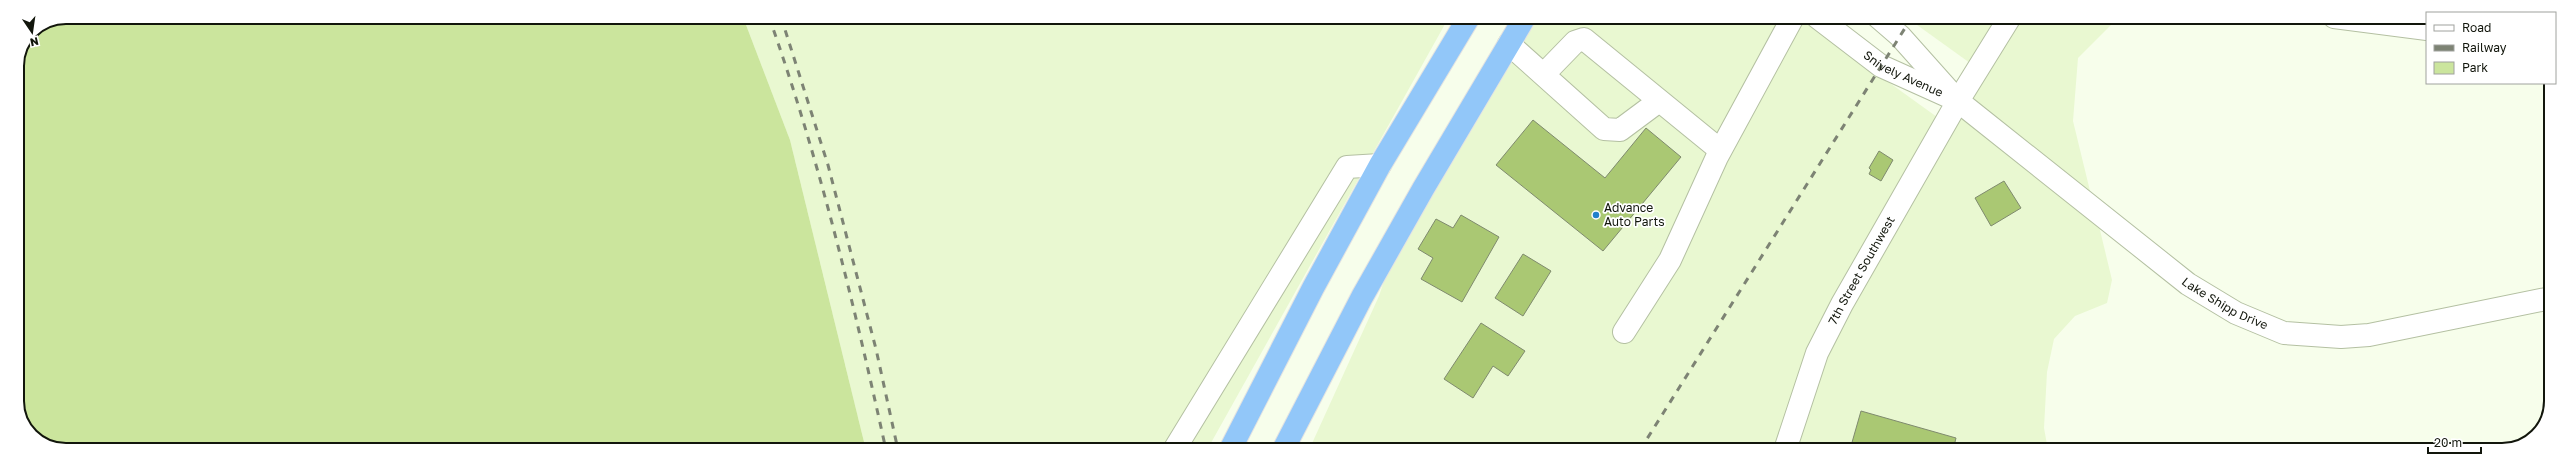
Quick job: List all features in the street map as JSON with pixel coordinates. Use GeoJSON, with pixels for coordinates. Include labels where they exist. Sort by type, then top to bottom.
{"type":"FeatureCollection","features":[{"type":"Feature","properties":{"kind":"highway"},"geometry":{"type":"LineString","coordinates":[[1234,443],[1313,288],[1380,165],[1465,24]]}},
{"type":"Feature","properties":{"kind":"highway"},"geometry":{"type":"LineString","coordinates":[[1287,443],[1362,297],[1521,24]]}},
{"type":"Feature","properties":{"kind":"street"},"geometry":{"type":"LineString","coordinates":[[1624,332],[1670,260],[1720,150],[1790,24]]}},
{"type":"Feature","properties":{"kind":"street","name":"Snively Avenue"},"geometry":{"type":"LineString","coordinates":[[1825,24],[1881,66],[1958,101]]}},
{"type":"Feature","properties":{"kind":"street","name":"Snively Avenue"},"geometry":{"type":"LineString","coordinates":[[1886,24],[1900,36],[1958,101]]}},
{"type":"Feature","properties":{"kind":"street","name":"7th Street Southwest"},"geometry":{"type":"LineString","coordinates":[[1787,443],[1817,354],[1867,258],[1958,101],[2006,24]]}},
{"type":"Feature","properties":{"kind":"street"},"geometry":{"type":"LineString","coordinates":[[2388,24],[2426,29]]}},
{"type":"Feature","properties":{"kind":"street"},"geometry":{"type":"LineString","coordinates":[[1544,74],[1575,42],[1584,39],[1720,150]]}},
{"type":"Feature","properties":{"kind":"street"},"geometry":{"type":"LineString","coordinates":[[1509,44],[1604,129],[1620,130],[1659,101]]}},
{"type":"Feature","properties":{"kind":"street","name":"Lake Shipp Drive"},"geometry":{"type":"LineString","coordinates":[[1958,101],[2188,284],[2236,312],[2284,334],[2342,338],[2369,335],[2544,299]]}},
{"type":"Feature","properties":{"kind":"street"},"geometry":{"type":"LineString","coordinates":[[1178,443],[1347,167],[1380,165]]}},
{"type":"Feature","properties":{"kind":"shaded area"},"geometry":{"type":"Polygon","coordinates":[[[746,24],[1445,24],[1211,443],[864,443],[790,140],[746,24]]]}},
{"type":"Feature","properties":{"kind":"shaded area"},"geometry":{"type":"Polygon","coordinates":[[[1532,24],[1808,24],[1937,117],[1834,299],[1779,443],[1312,443],[1379,296],[1387,272],[1532,24]]]}},
{"type":"Feature","properties":{"kind":"shaded area"},"geometry":{"type":"Polygon","coordinates":[[[1916,24],[1994,24],[1970,63],[1916,24]]]}},
{"type":"Feature","properties":{"kind":"shaded area"},"geometry":{"type":"Polygon","coordinates":[[[2018,24],[2112,24],[2078,58],[2073,121],[2091,195],[1971,99],[2018,24]]]}},
{"type":"Feature","properties":{"kind":"shaded area"},"geometry":{"type":"Polygon","coordinates":[[[1961,116],[2099,226],[2112,280],[2107,303],[2075,316],[2054,339],[2047,372],[2044,428],[2047,443],[1797,443],[1825,358],[1850,310],[1961,116]]]}},
{"type":"Feature","properties":{"kind":"green space"},"geometry":{"type":"Polygon","coordinates":[[[66,24],[746,24],[790,140],[864,443],[60,443],[47,439],[36,431],[28,420],[25,412],[24,66],[27,50],[31,43],[36,36],[50,27],[66,24]]]}},
{"type":"Feature","properties":{"kind":"building","name":"Advance Auto Parts"},"geometry":{"type":"Polygon","coordinates":[[[1533,120],[1605,178],[1646,128],[1681,157],[1603,251],[1496,165],[1533,120]]]}},
{"type":"Feature","properties":{"kind":"building"},"geometry":{"type":"Polygon","coordinates":[[[1879,151],[1893,160],[1881,181],[1869,174],[1871,170],[1869,168],[1879,151]]]}},
{"type":"Feature","properties":{"kind":"building"},"geometry":{"type":"Polygon","coordinates":[[[2004,181],[2021,208],[1991,226],[1975,198],[2004,181]]]}},
{"type":"Feature","properties":{"kind":"building"},"geometry":{"type":"Polygon","coordinates":[[[1461,215],[1499,237],[1462,302],[1421,279],[1433,258],[1418,249],[1436,219],[1453,228],[1461,215]]]}},
{"type":"Feature","properties":{"kind":"building"},"geometry":{"type":"Polygon","coordinates":[[[1523,254],[1551,271],[1523,316],[1495,298],[1523,254]]]}},
{"type":"Feature","properties":{"kind":"building"},"geometry":{"type":"Polygon","coordinates":[[[1481,323],[1525,351],[1508,376],[1493,366],[1473,398],[1444,379],[1481,323]]]}},
{"type":"Feature","properties":{"kind":"building"},"geometry":{"type":"Polygon","coordinates":[[[1861,411],[1956,438],[1955,443],[1852,443],[1861,411]]]}},
{"type":"Feature","properties":{"kind":"railway"},"geometry":{"type":"LineString","coordinates":[[771,24],[820,177],[848,286],[884,443]]}},
{"type":"Feature","properties":{"kind":"railway"},"geometry":{"type":"LineString","coordinates":[[783,24],[828,165],[876,349],[896,443]]}},
{"type":"Feature","properties":{"kind":"railway"},"geometry":{"type":"LineString","coordinates":[[1644,443],[1908,24]]}},
{"type":"Feature","properties":{"kind":"place","name":"Advance Auto Parts"},"geometry":{"type":"Point","coordinates":[1596,215]}}]}
